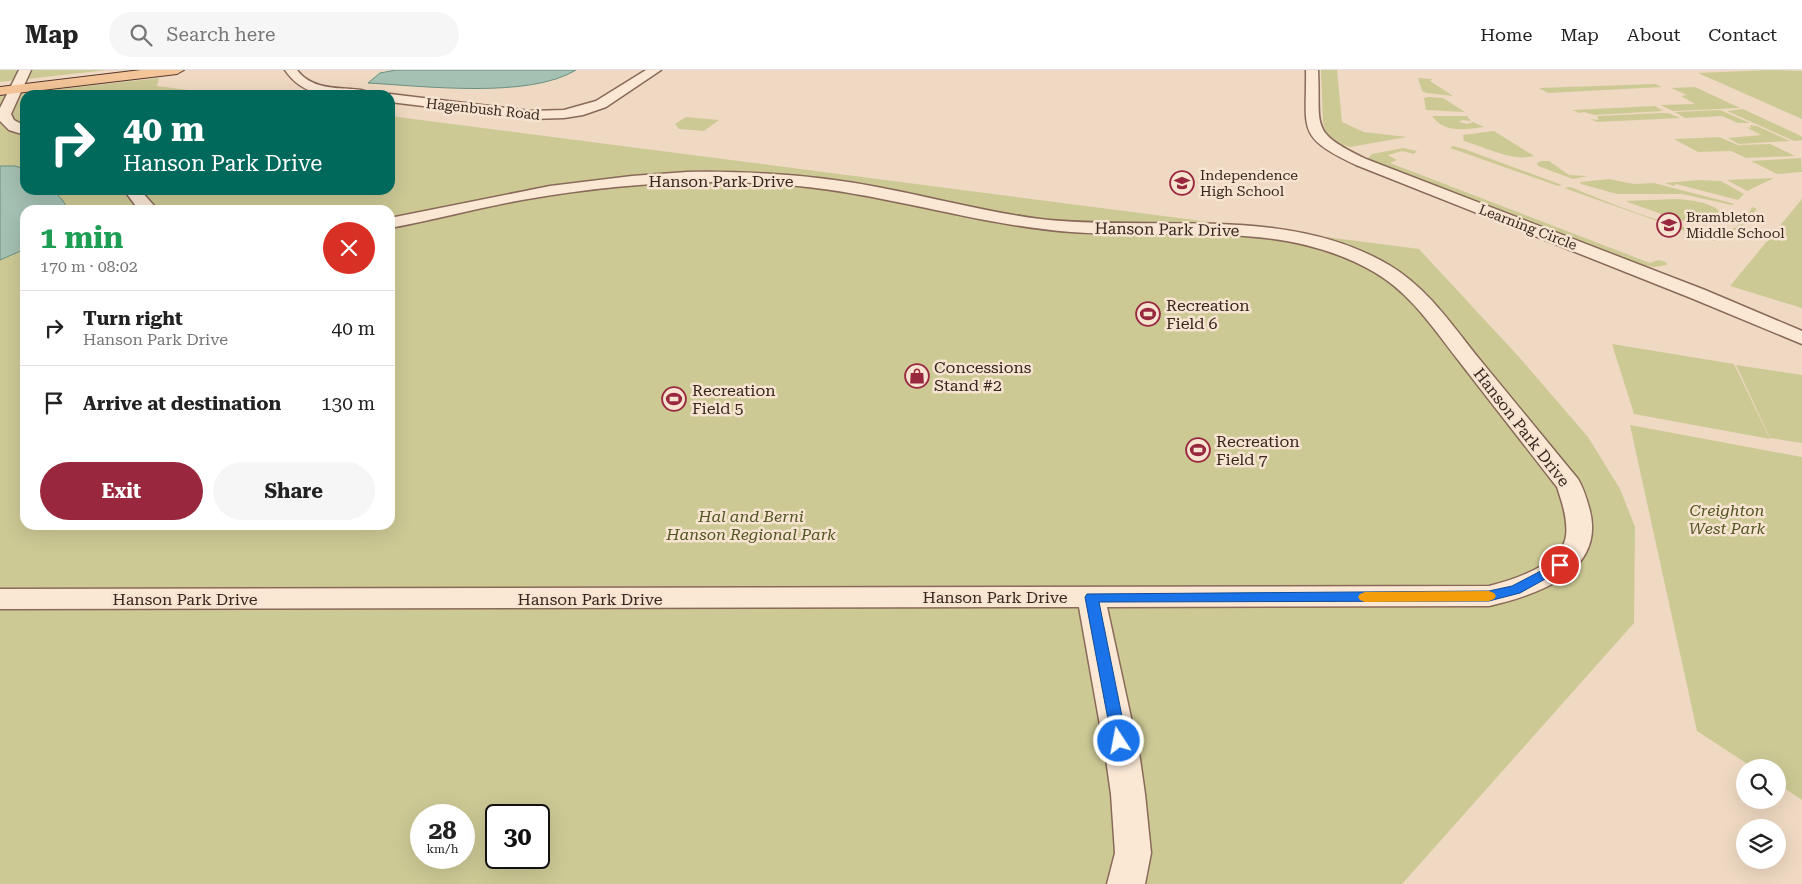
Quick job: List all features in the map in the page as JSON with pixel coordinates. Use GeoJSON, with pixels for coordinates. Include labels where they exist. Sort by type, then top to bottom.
{"type":"FeatureCollection","features":[{"type":"Feature","properties":{"kind":"main road"},"geometry":{"type":"LineString","coordinates":[[0,91],[178,70]]}},
{"type":"Feature","properties":{"kind":"street"},"geometry":{"type":"LineString","coordinates":[[20,129],[5,121],[4,114],[6,106],[25,70]]}},
{"type":"Feature","properties":{"kind":"street"},"geometry":{"type":"LineString","coordinates":[[291,70],[296,80],[306,86],[321,90]]}},
{"type":"Feature","properties":{"kind":"street","name":"Hagenbush Road"},"geometry":{"type":"LineString","coordinates":[[395,99],[530,115],[564,114],[578,112],[601,104],[655,70]]}},
{"type":"Feature","properties":{"kind":"street","name":"Learning Circle"},"geometry":{"type":"LineString","coordinates":[[1312,70],[1313,126],[1324,140],[1338,151],[1691,291],[1802,338]]}},
{"type":"Feature","properties":{"kind":"street","name":"Hanson Park Drive"},"geometry":{"type":"LineString","coordinates":[[0,600],[1489,596],[1516,590],[1560,565],[1579,540],[1578,511],[1569,485],[1419,297],[1401,280],[1372,262],[1320,242],[1256,231],[1118,230],[1064,226],[1004,218],[854,188],[783,179],[740,177],[672,178],[568,188],[504,199],[395,222]]}},
{"type":"Feature","properties":{"kind":"street"},"geometry":{"type":"LineString","coordinates":[[135,195],[144,205]]}},
{"type":"Feature","properties":{"kind":"street"},"geometry":{"type":"LineString","coordinates":[[1091,597],[1123,759],[1128,794],[1133,853],[1126,884]]}},
{"type":"Feature","properties":{"kind":"green space"},"geometry":{"type":"Polygon","coordinates":[[[0,70],[107,70],[0,82],[0,70]]]}},
{"type":"Feature","properties":{"kind":"green space"},"geometry":{"type":"Polygon","coordinates":[[[1321,70],[1337,70],[1342,122],[1364,132],[1407,137],[1350,147],[1337,143],[1328,135],[1323,124],[1321,70]]]}},
{"type":"Feature","properties":{"kind":"green space"},"geometry":{"type":"Polygon","coordinates":[[[1772,70],[1802,71],[1802,119],[1698,73],[1772,70]]]}},
{"type":"Feature","properties":{"kind":"green space","name":"Hal and Berni Hanson Regional Park"},"geometry":{"type":"Polygon","coordinates":[[[159,78],[157,86],[188,90],[53,90],[159,78]]]}},
{"type":"Feature","properties":{"kind":"green space"},"geometry":{"type":"Polygon","coordinates":[[[1418,78],[1432,79],[1430,81],[1453,96],[1422,91],[1418,78]]]}},
{"type":"Feature","properties":{"kind":"green space"},"geometry":{"type":"Polygon","coordinates":[[[1655,84],[1662,87],[1548,93],[1539,88],[1655,84]]]}},
{"type":"Feature","properties":{"kind":"green space"},"geometry":{"type":"Polygon","coordinates":[[[1695,87],[1740,108],[1673,111],[1660,105],[1695,104],[1681,96],[1687,95],[1671,88],[1695,87]]]}},
{"type":"Feature","properties":{"kind":"green space","name":"Hal and Berni Hanson Regional Park"},"geometry":{"type":"Polygon","coordinates":[[[20,94],[20,195],[395,195],[395,117],[1419,249],[1519,357],[1588,437],[1620,489],[1635,527],[1634,623],[1402,884],[0,884],[0,96],[20,94]]]}},
{"type":"Feature","properties":{"kind":"green space"},"geometry":{"type":"Polygon","coordinates":[[[1424,98],[1443,98],[1465,112],[1426,110],[1424,98]]]}},
{"type":"Feature","properties":{"kind":"green space"},"geometry":{"type":"Polygon","coordinates":[[[1655,106],[1663,111],[1595,115],[1584,112],[1579,113],[1573,110],[1655,106]]]}},
{"type":"Feature","properties":{"kind":"green space"},"geometry":{"type":"Polygon","coordinates":[[[1743,109],[1799,135],[1802,137],[1802,140],[1794,141],[1727,111],[1743,109]]]}},
{"type":"Feature","properties":{"kind":"green space"},"geometry":{"type":"Polygon","coordinates":[[[1720,110],[1750,123],[1738,123],[1722,116],[1685,118],[1675,112],[1720,110]]]}},
{"type":"Feature","properties":{"kind":"green space"},"geometry":{"type":"Polygon","coordinates":[[[1668,113],[1680,118],[1597,122],[1590,119],[1599,120],[1597,116],[1668,113]]]}},
{"type":"Feature","properties":{"kind":"green space"},"geometry":{"type":"Polygon","coordinates":[[[1432,116],[1467,116],[1471,121],[1462,120],[1459,122],[1467,124],[1473,122],[1484,127],[1449,128],[1437,122],[1432,116]]]}},
{"type":"Feature","properties":{"kind":"green space"},"geometry":{"type":"Polygon","coordinates":[[[686,117],[719,120],[704,131],[679,129],[675,124],[686,117]]]}},
{"type":"Feature","properties":{"kind":"green space"},"geometry":{"type":"Polygon","coordinates":[[[1750,125],[1757,126],[1790,141],[1739,144],[1728,138],[1761,135],[1746,127],[1751,128],[1750,125]]]}},
{"type":"Feature","properties":{"kind":"green space"},"geometry":{"type":"Polygon","coordinates":[[[1494,131],[1534,156],[1516,157],[1464,141],[1463,135],[1494,131]]]}},
{"type":"Feature","properties":{"kind":"green space"},"geometry":{"type":"Polygon","coordinates":[[[1719,137],[1738,145],[1770,144],[1795,156],[1746,158],[1731,151],[1698,152],[1674,139],[1719,137]]]}},
{"type":"Feature","properties":{"kind":"green space"},"geometry":{"type":"Polygon","coordinates":[[[1453,146],[1562,185],[1558,186],[1450,148],[1453,146]]]}},
{"type":"Feature","properties":{"kind":"green space"},"geometry":{"type":"Polygon","coordinates":[[[1403,148],[1417,151],[1414,154],[1402,151],[1388,155],[1397,160],[1390,163],[1650,263],[1658,260],[1666,262],[1667,265],[1654,267],[1641,265],[1374,162],[1368,158],[1372,154],[1403,148]]]}},
{"type":"Feature","properties":{"kind":"green space"},"geometry":{"type":"Polygon","coordinates":[[[1801,158],[1802,172],[1777,174],[1751,161],[1801,158]]]}},
{"type":"Feature","properties":{"kind":"green space"},"geometry":{"type":"Polygon","coordinates":[[[1549,161],[1569,175],[1588,176],[1573,179],[1538,166],[1537,163],[1549,161]]]}},
{"type":"Feature","properties":{"kind":"green space"},"geometry":{"type":"Polygon","coordinates":[[[1774,178],[1747,191],[1727,180],[1774,178]]]}},
{"type":"Feature","properties":{"kind":"green space"},"geometry":{"type":"Polygon","coordinates":[[[1609,179],[1634,184],[1654,183],[1735,204],[1732,205],[1682,194],[1617,194],[1581,184],[1580,182],[1609,179]]]}},
{"type":"Feature","properties":{"kind":"green space"},"geometry":{"type":"Polygon","coordinates":[[[1698,180],[1721,181],[1744,194],[1738,200],[1676,184],[1674,186],[1665,183],[1698,180]]]}},
{"type":"Feature","properties":{"kind":"green space"},"geometry":{"type":"Polygon","coordinates":[[[1570,187],[1651,218],[1698,230],[1717,231],[1736,228],[1752,207],[1757,209],[1742,226],[1714,241],[1564,188],[1570,187]]]}},
{"type":"Feature","properties":{"kind":"green space"},"geometry":{"type":"Polygon","coordinates":[[[1676,199],[1696,201],[1709,205],[1724,217],[1716,224],[1699,224],[1678,220],[1625,201],[1676,199]]]}},
{"type":"Feature","properties":{"kind":"green space"},"geometry":{"type":"Polygon","coordinates":[[[1802,199],[1802,308],[1730,286],[1802,199]]]}},
{"type":"Feature","properties":{"kind":"green space"},"geometry":{"type":"Polygon","coordinates":[[[1612,344],[1734,364],[1770,439],[1634,414],[1612,344]]]}},
{"type":"Feature","properties":{"kind":"green space"},"geometry":{"type":"Polygon","coordinates":[[[1736,365],[1802,375],[1802,443],[1770,438],[1736,365]]]}},
{"type":"Feature","properties":{"kind":"green space","name":"Creighton West Park"},"geometry":{"type":"Polygon","coordinates":[[[1630,425],[1802,457],[1802,800],[1786,789],[1786,759],[1740,759],[1697,731],[1630,425]]]}},
{"type":"Feature","properties":{"kind":"shaded area"},"geometry":{"type":"Polygon","coordinates":[[[396,70],[576,70],[556,79],[531,85],[504,88],[446,88],[368,83],[380,73],[396,70]]]}},
{"type":"Feature","properties":{"kind":"shaded area"},"geometry":{"type":"Polygon","coordinates":[[[0,166],[15,166],[20,168],[20,195],[58,195],[65,205],[20,205],[20,251],[0,260],[0,166]]]}},
{"type":"Feature","properties":{"kind":"slow traffic"},"geometry":{"type":"LineString","coordinates":[[1365,597],[1489,596]]}},
{"type":"Feature","properties":{"kind":"place","name":"Independence High School"},"geometry":{"type":"Point","coordinates":[1182,183]}},
{"type":"Feature","properties":{"kind":"place","name":"Brambleton Middle School"},"geometry":{"type":"Point","coordinates":[1669,225]}},
{"type":"Feature","properties":{"kind":"place","name":"Recreation Field 6"},"geometry":{"type":"Point","coordinates":[1148,314]}},
{"type":"Feature","properties":{"kind":"place","name":"Concessions Stand #2"},"geometry":{"type":"Point","coordinates":[917,376]}},
{"type":"Feature","properties":{"kind":"place","name":"Recreation Field 5"},"geometry":{"type":"Point","coordinates":[674,399]}},
{"type":"Feature","properties":{"kind":"place","name":"Recreation Field 7"},"geometry":{"type":"Point","coordinates":[1198,450]}},
{"type":"Feature","properties":{"kind":"route"},"geometry":{"type":"LineString","coordinates":[[1119,741],[1091,597],[1489,596],[1516,590],[1560,565]]}}]}
